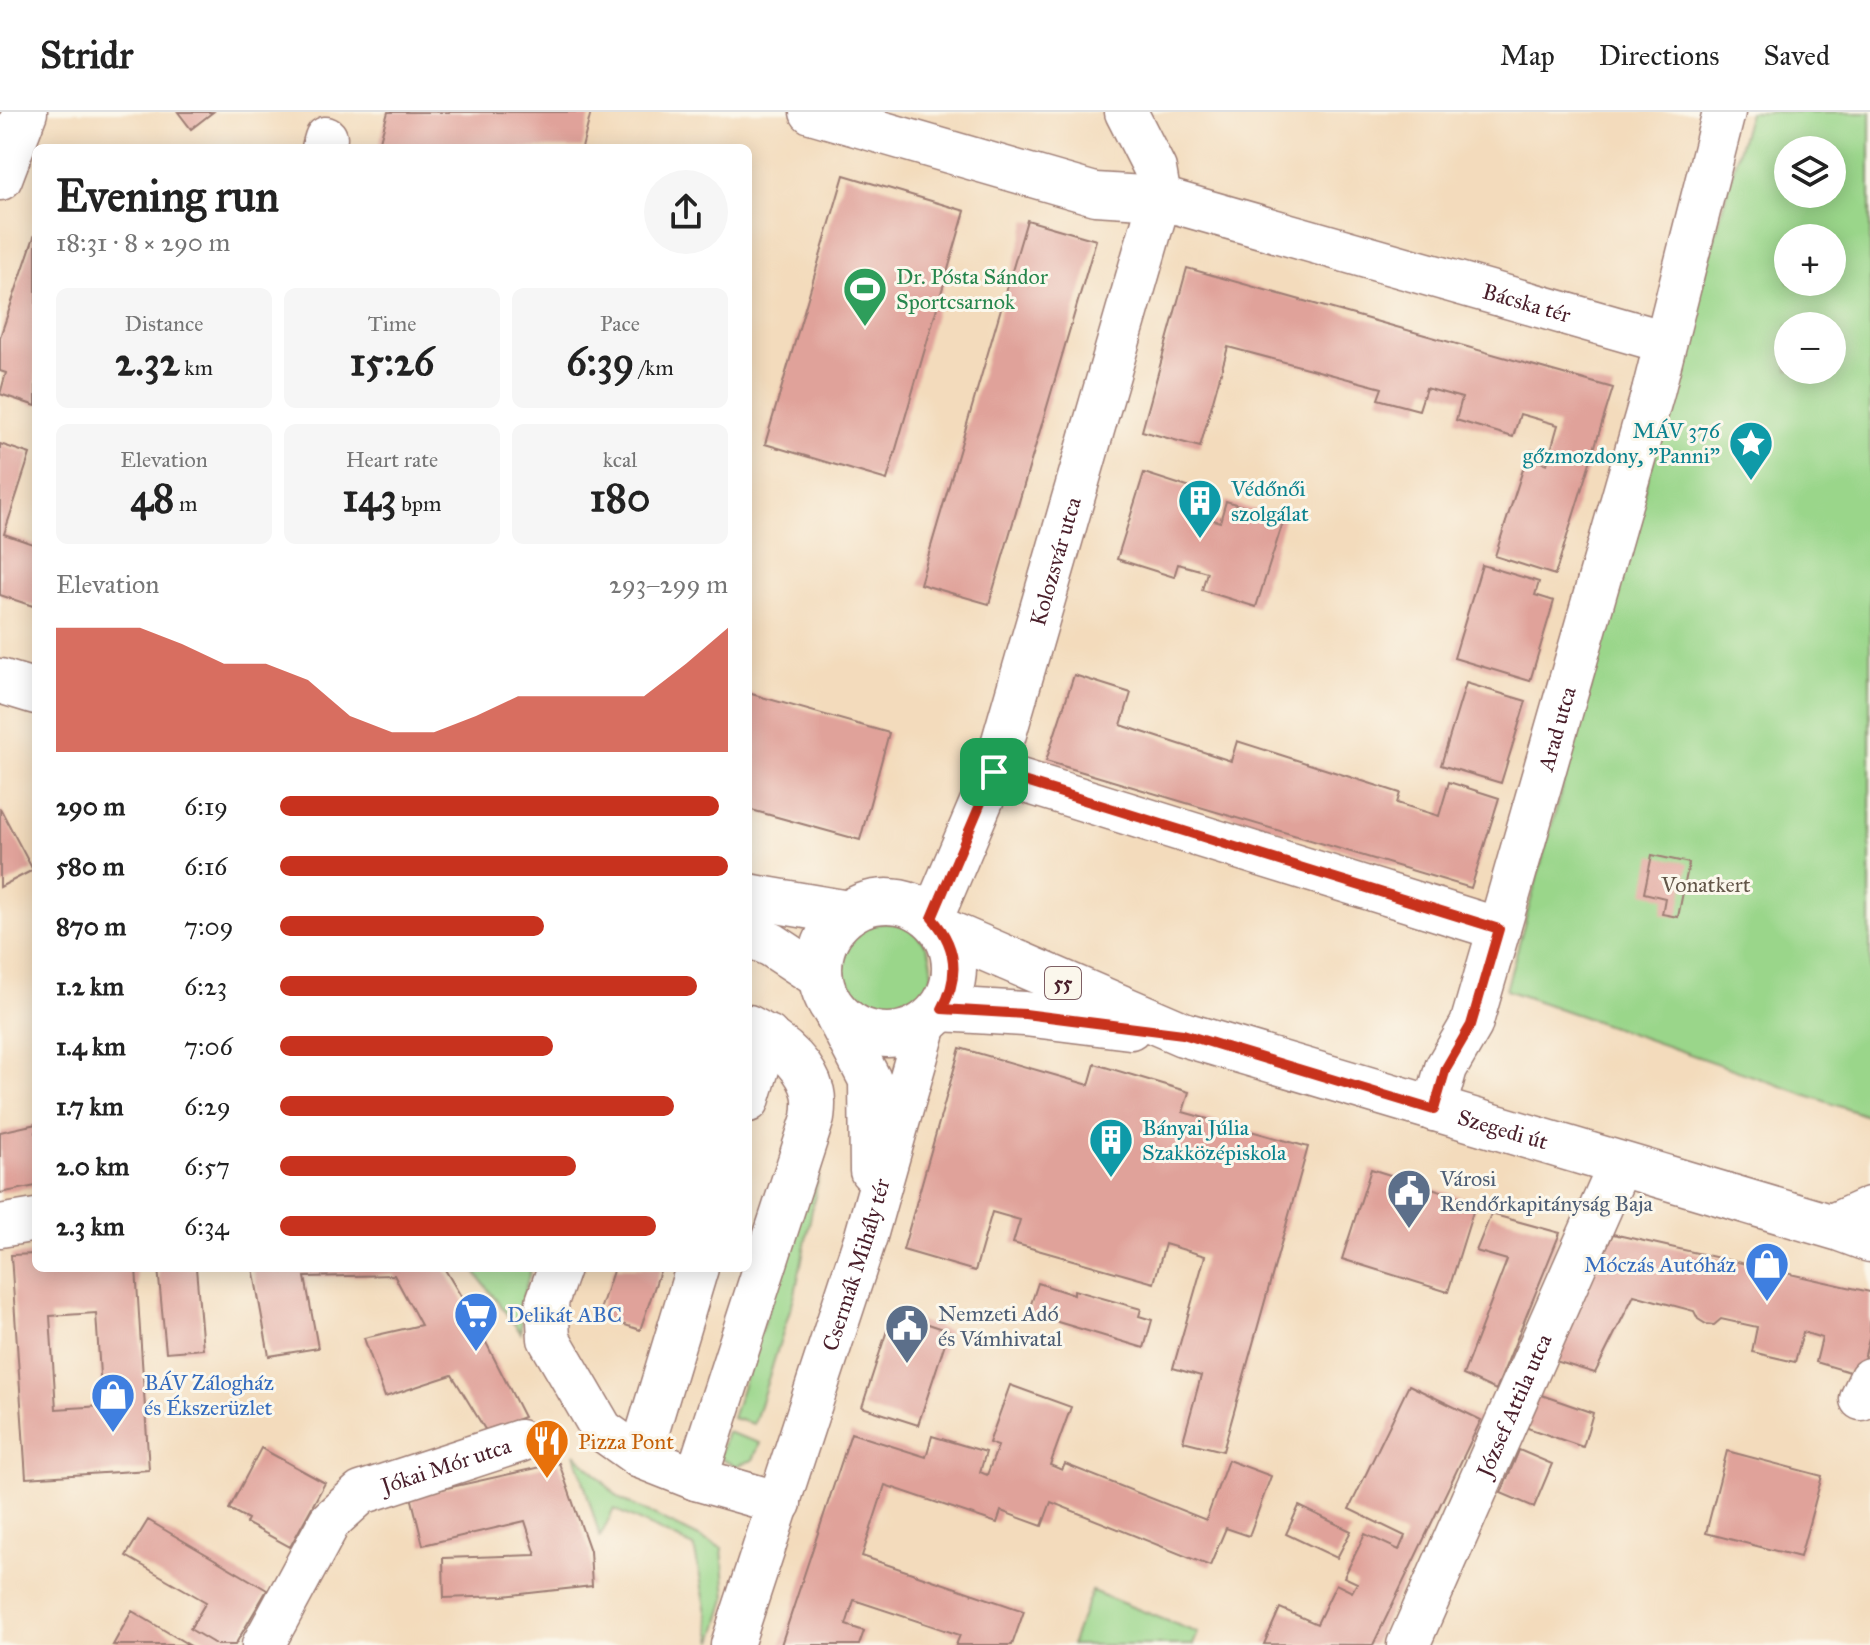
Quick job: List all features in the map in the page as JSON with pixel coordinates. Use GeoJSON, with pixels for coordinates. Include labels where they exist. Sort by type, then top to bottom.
{"type":"FeatureCollection","features":[{"type":"Feature","properties":{"kind":"main road"},"geometry":{"type":"LineString","coordinates":[[0,178],[25,112]]}},
{"type":"Feature","properties":{"kind":"main road","name":"55"},"geometry":{"type":"LineString","coordinates":[[752,897],[848,913],[868,903],[891,901],[913,906],[938,924]]}},
{"type":"Feature","properties":{"kind":"main road"},"geometry":{"type":"LineString","coordinates":[[827,993],[822,948],[832,928],[848,913]]}},
{"type":"Feature","properties":{"kind":"main road"},"geometry":{"type":"LineString","coordinates":[[934,1017],[953,984],[955,962],[938,924]]}},
{"type":"Feature","properties":{"kind":"main road","name":"Szegedi út"},"geometry":{"type":"LineString","coordinates":[[938,924],[1183,1034],[1850,1233]]}},
{"type":"Feature","properties":{"kind":"main road","name":"55"},"geometry":{"type":"LineString","coordinates":[[752,936],[772,945],[827,993],[851,1026],[871,1034],[893,1036],[913,1031],[934,1017]]}},
{"type":"Feature","properties":{"kind":"main road","name":"Szegedi út"},"geometry":{"type":"LineString","coordinates":[[934,1017],[1025,1014],[1183,1034]]}},
{"type":"Feature","properties":{"kind":"street","name":"Bácska tér"},"geometry":{"type":"LineString","coordinates":[[811,112],[885,122],[1095,194],[1160,198],[1665,342]]}},
{"type":"Feature","properties":{"kind":"street"},"geometry":{"type":"LineString","coordinates":[[1126,112],[1155,169],[1160,198]]}},
{"type":"Feature","properties":{"kind":"street"},"geometry":{"type":"LineString","coordinates":[[1665,342],[1724,112]]}},
{"type":"Feature","properties":{"kind":"street","name":"Kolozsvár utca"},"geometry":{"type":"LineString","coordinates":[[938,924],[994,772],[1160,198]]}},
{"type":"Feature","properties":{"kind":"street","name":"Arad utca"},"geometry":{"type":"LineString","coordinates":[[1434,1110],[1446,1068],[1471,1025],[1665,342]]}},
{"type":"Feature","properties":{"kind":"street"},"geometry":{"type":"LineString","coordinates":[[994,772],[1499,929]]}},
{"type":"Feature","properties":{"kind":"street"},"geometry":{"type":"LineString","coordinates":[[827,993],[870,1080],[872,1149],[866,1236]]}},
{"type":"Feature","properties":{"kind":"street","name":"Csermák Mihály tér"},"geometry":{"type":"LineString","coordinates":[[732,1645],[934,1017]]}},
{"type":"Feature","properties":{"kind":"street"},"geometry":{"type":"LineString","coordinates":[[752,1073],[758,1031]]}},
{"type":"Feature","properties":{"kind":"street"},"geometry":{"type":"LineString","coordinates":[[696,1479],[813,1118],[814,1094],[804,1071],[758,1031]]}},
{"type":"Feature","properties":{"kind":"street","name":"József Attila utca"},"geometry":{"type":"LineString","coordinates":[[1408,1645],[1620,1164]]}},
{"type":"Feature","properties":{"kind":"street"},"geometry":{"type":"LineString","coordinates":[[1850,1233],[1870,1208]]}},
{"type":"Feature","properties":{"kind":"street"},"geometry":{"type":"LineString","coordinates":[[0,1226],[32,1221]]}},
{"type":"Feature","properties":{"kind":"street"},"geometry":{"type":"LineString","coordinates":[[558,1272],[547,1302],[549,1339],[602,1430],[640,1457],[696,1479],[780,1503]]}},
{"type":"Feature","properties":{"kind":"street"},"geometry":{"type":"LineString","coordinates":[[640,1457],[696,1272]]}},
{"type":"Feature","properties":{"kind":"street","name":"Jókai Mór utca"},"geometry":{"type":"LineString","coordinates":[[263,1645],[330,1521],[361,1493],[520,1441]]}},
{"type":"Feature","properties":{"kind":"green space","name":"Vonatkert"},"geometry":{"type":"Polygon","coordinates":[[[1749,112],[1870,112],[1870,1117],[1506,990],[1749,112]]]}},
{"type":"Feature","properties":{"kind":"green space"},"geometry":{"type":"Polygon","coordinates":[[[886,923],[904,926],[919,936],[929,951],[932,969],[929,987],[919,1002],[904,1012],[886,1015],[868,1012],[853,1002],[843,987],[840,969],[843,951],[853,936],[868,926],[886,923]]]}},
{"type":"Feature","properties":{"kind":"green space"},"geometry":{"type":"Polygon","coordinates":[[[829,1126],[795,1294],[754,1424],[732,1418],[829,1126]]]}},
{"type":"Feature","properties":{"kind":"green space"},"geometry":{"type":"Polygon","coordinates":[[[475,1272],[530,1272],[521,1304],[521,1333],[475,1272]]]}},
{"type":"Feature","properties":{"kind":"green space"},"geometry":{"type":"Polygon","coordinates":[[[727,1432],[760,1443],[753,1460],[736,1466],[719,1458],[727,1432]]]}},
{"type":"Feature","properties":{"kind":"green space"},"geometry":{"type":"Polygon","coordinates":[[[575,1453],[620,1499],[722,1548],[726,1599],[713,1642],[694,1547],[614,1509],[600,1537],[575,1453]]]}},
{"type":"Feature","properties":{"kind":"green space"},"geometry":{"type":"Polygon","coordinates":[[[1092,1591],[1198,1633],[1193,1645],[1071,1645],[1092,1591]]]}},
{"type":"Feature","properties":{"kind":"building"},"geometry":{"type":"Polygon","coordinates":[[[178,112],[213,112],[191,129],[178,112]]]}},
{"type":"Feature","properties":{"kind":"building"},"geometry":{"type":"Polygon","coordinates":[[[388,112],[591,112],[583,144],[379,144],[388,112]]]}},
{"type":"Feature","properties":{"kind":"building","name":"Dr. Pósta Sándor Sportcsarnok"},"geometry":{"type":"Polygon","coordinates":[[[844,175],[965,211],[887,480],[765,444],[844,175]]]}},
{"type":"Feature","properties":{"kind":"building"},"geometry":{"type":"Polygon","coordinates":[[[1027,220],[1096,240],[989,604],[920,584],[1027,220]]]}},
{"type":"Feature","properties":{"kind":"building"},"geometry":{"type":"Polygon","coordinates":[[[32,243],[32,405],[0,394],[6,373],[0,371],[0,337],[32,243]]]}},
{"type":"Feature","properties":{"kind":"building"},"geometry":{"type":"Polygon","coordinates":[[[1187,268],[1613,388],[1555,575],[1495,556],[1527,457],[1547,464],[1558,425],[1520,414],[1513,437],[1456,420],[1462,398],[1426,388],[1419,410],[1378,399],[1382,388],[1228,347],[1200,447],[1142,431],[1187,268]]]}},
{"type":"Feature","properties":{"kind":"building"},"geometry":{"type":"Polygon","coordinates":[[[0,444],[30,454],[4,534],[32,544],[32,606],[0,595],[0,444]]]}},
{"type":"Feature","properties":{"kind":"building","name":"Védőnői szolgálat"},"geometry":{"type":"Polygon","coordinates":[[[1144,473],[1206,493],[1200,516],[1220,522],[1226,501],[1284,519],[1256,607],[1202,590],[1207,572],[1178,564],[1174,577],[1117,559],[1144,473]]]}},
{"type":"Feature","properties":{"kind":"building"},"geometry":{"type":"Polygon","coordinates":[[[1482,565],[1539,582],[1535,595],[1554,601],[1530,681],[1454,658],[1482,565]]]}},
{"type":"Feature","properties":{"kind":"building"},"geometry":{"type":"Polygon","coordinates":[[[1074,675],[1131,693],[1121,725],[1231,761],[1237,741],[1400,793],[1397,803],[1439,816],[1449,782],[1499,798],[1471,888],[1046,761],[1074,675]]]}},
{"type":"Feature","properties":{"kind":"building"},"geometry":{"type":"Polygon","coordinates":[[[1466,683],[1526,701],[1501,783],[1441,765],[1466,683]]]}},
{"type":"Feature","properties":{"kind":"building"},"geometry":{"type":"Polygon","coordinates":[[[752,694],[889,733],[860,840],[752,810],[752,694]]]}},
{"type":"Feature","properties":{"kind":"building"},"geometry":{"type":"Polygon","coordinates":[[[0,808],[32,871],[0,887],[0,808]]]}},
{"type":"Feature","properties":{"kind":"building"},"geometry":{"type":"Polygon","coordinates":[[[1652,855],[1689,863],[1678,917],[1662,914],[1665,898],[1644,893],[1652,855]]]}},
{"type":"Feature","properties":{"kind":"building","name":"Bányai Júlia Szakközépiskola"},"geometry":{"type":"Polygon","coordinates":[[[960,1048],[1089,1085],[1095,1064],[1189,1092],[1183,1112],[1308,1147],[1223,1451],[1183,1441],[1201,1376],[1173,1368],[1205,1256],[1165,1244],[1154,1283],[1013,1243],[1020,1220],[992,1212],[975,1271],[903,1250],[960,1048]]]}},
{"type":"Feature","properties":{"kind":"building"},"geometry":{"type":"Polygon","coordinates":[[[32,1125],[32,1187],[0,1193],[0,1132],[32,1125]]]}},
{"type":"Feature","properties":{"kind":"building","name":"Városi Rendőrkapitányság Baja"},"geometry":{"type":"Polygon","coordinates":[[[1371,1169],[1476,1202],[1448,1292],[1342,1259],[1371,1169]]]}},
{"type":"Feature","properties":{"kind":"building"},"geometry":{"type":"Polygon","coordinates":[[[1491,1214],[1560,1233],[1496,1390],[1463,1375],[1507,1260],[1476,1251],[1491,1214]]]}},
{"type":"Feature","properties":{"kind":"building","name":"Móczás Autóház"},"geometry":{"type":"Polygon","coordinates":[[[1613,1234],[1870,1292],[1870,1335],[1860,1375],[1816,1362],[1822,1338],[1803,1332],[1795,1362],[1752,1352],[1757,1327],[1721,1319],[1714,1325],[1706,1324],[1698,1319],[1694,1311],[1634,1295],[1595,1373],[1552,1360],[1613,1234]]]}},
{"type":"Feature","properties":{"kind":"building"},"geometry":{"type":"Polygon","coordinates":[[[32,1254],[32,1272],[136,1272],[149,1470],[26,1478],[11,1255],[32,1254]],[[96,1313],[50,1316],[56,1409],[102,1406],[96,1313]]]}},
{"type":"Feature","properties":{"kind":"building"},"geometry":{"type":"Polygon","coordinates":[[[158,1272],[196,1272],[203,1349],[166,1352],[158,1272]]]}},
{"type":"Feature","properties":{"kind":"building"},"geometry":{"type":"Polygon","coordinates":[[[254,1272],[446,1272],[524,1417],[486,1431],[452,1375],[385,1397],[364,1338],[421,1325],[394,1275],[305,1277],[318,1348],[269,1356],[254,1272]]]}},
{"type":"Feature","properties":{"kind":"building"},"geometry":{"type":"Polygon","coordinates":[[[613,1272],[660,1272],[640,1330],[598,1316],[613,1272]]]}},
{"type":"Feature","properties":{"kind":"building"},"geometry":{"type":"Polygon","coordinates":[[[1038,1283],[1074,1295],[1074,1290],[1141,1309],[1139,1316],[1152,1320],[1144,1348],[1028,1313],[1038,1283]]]}},
{"type":"Feature","properties":{"kind":"building","name":"Nemzeti Adó és Vámhivatal"},"geometry":{"type":"Polygon","coordinates":[[[893,1312],[949,1331],[918,1425],[862,1407],[893,1312]]]}},
{"type":"Feature","properties":{"kind":"building"},"geometry":{"type":"Polygon","coordinates":[[[1010,1385],[1071,1407],[1050,1465],[1062,1470],[1065,1464],[1206,1520],[1228,1460],[1271,1476],[1249,1536],[1226,1528],[1210,1566],[1051,1502],[1042,1526],[1001,1511],[997,1523],[885,1485],[862,1556],[1024,1611],[1012,1645],[956,1645],[960,1635],[854,1600],[846,1625],[864,1631],[859,1645],[781,1645],[851,1433],[926,1457],[932,1436],[986,1452],[980,1472],[987,1475],[998,1446],[989,1443],[1010,1385]]]}},
{"type":"Feature","properties":{"kind":"building"},"geometry":{"type":"Polygon","coordinates":[[[1409,1385],[1481,1420],[1373,1645],[1264,1644],[1280,1608],[1317,1624],[1336,1584],[1352,1592],[1357,1583],[1344,1577],[1365,1534],[1399,1550],[1405,1536],[1349,1509],[1409,1385]]]}},
{"type":"Feature","properties":{"kind":"building"},"geometry":{"type":"Polygon","coordinates":[[[1530,1391],[1593,1413],[1583,1447],[1519,1425],[1530,1391]]]}},
{"type":"Feature","properties":{"kind":"building"},"geometry":{"type":"Polygon","coordinates":[[[261,1448],[325,1483],[290,1547],[246,1523],[248,1519],[229,1509],[261,1448]]]}},
{"type":"Feature","properties":{"kind":"building"},"geometry":{"type":"Polygon","coordinates":[[[1519,1450],[1552,1464],[1534,1507],[1501,1493],[1519,1450]]]}},
{"type":"Feature","properties":{"kind":"building"},"geometry":{"type":"Polygon","coordinates":[[[1727,1451],[1822,1476],[1800,1557],[1706,1533],[1727,1451]]]}},
{"type":"Feature","properties":{"kind":"building"},"geometry":{"type":"Polygon","coordinates":[[[559,1463],[590,1551],[592,1586],[503,1596],[444,1598],[443,1558],[536,1555],[525,1521],[423,1545],[411,1496],[559,1463]]]}},
{"type":"Feature","properties":{"kind":"building"},"geometry":{"type":"Polygon","coordinates":[[[1299,1506],[1351,1531],[1337,1558],[1286,1534],[1299,1506]]]}},
{"type":"Feature","properties":{"kind":"building"},"geometry":{"type":"Polygon","coordinates":[[[148,1520],[267,1590],[235,1645],[217,1645],[190,1629],[206,1602],[126,1556],[148,1520]]]}},
{"type":"Feature","properties":{"kind":"building"},"geometry":{"type":"Polygon","coordinates":[[[132,1611],[189,1645],[113,1645],[132,1611]]]}},
{"type":"Feature","properties":{"kind":"place","name":"Dr. Pósta Sándor Sportcsarnok"},"geometry":{"type":"Point","coordinates":[865,328]}},
{"type":"Feature","properties":{"kind":"place","name":"MÁV 376 gőzmozdony, \"Panni\""},"geometry":{"type":"Point","coordinates":[1751,482]}},
{"type":"Feature","properties":{"kind":"place","name":"Védőnői szolgálat"},"geometry":{"type":"Point","coordinates":[1200,540]}},
{"type":"Feature","properties":{"kind":"place","name":"Bányai Júlia Szakközépiskola"},"geometry":{"type":"Point","coordinates":[1111,1179]}},
{"type":"Feature","properties":{"kind":"place","name":"Városi Rendőrkapitányság Baja"},"geometry":{"type":"Point","coordinates":[1409,1230]}},
{"type":"Feature","properties":{"kind":"place","name":"Móczás Autóház"},"geometry":{"type":"Point","coordinates":[1767,1303]}},
{"type":"Feature","properties":{"kind":"place","name":"Delikát ABC"},"geometry":{"type":"Point","coordinates":[476,1353]}},
{"type":"Feature","properties":{"kind":"place","name":"Nemzeti Adó és Vámhivatal"},"geometry":{"type":"Point","coordinates":[907,1365]}},
{"type":"Feature","properties":{"kind":"place","name":"BÁV Zálogház és Ékszerüzlet"},"geometry":{"type":"Point","coordinates":[113,1434]}},
{"type":"Feature","properties":{"kind":"place","name":"Pizza Pont"},"geometry":{"type":"Point","coordinates":[547,1480]}},
{"type":"Feature","properties":{"kind":"route"},"geometry":{"type":"LineString","coordinates":[[994,772],[1499,929],[1471,1025],[1446,1068],[1434,1110],[1183,1034],[1025,1014],[942,1009],[953,984],[955,962],[944,931],[932,918],[994,772]]}}]}
